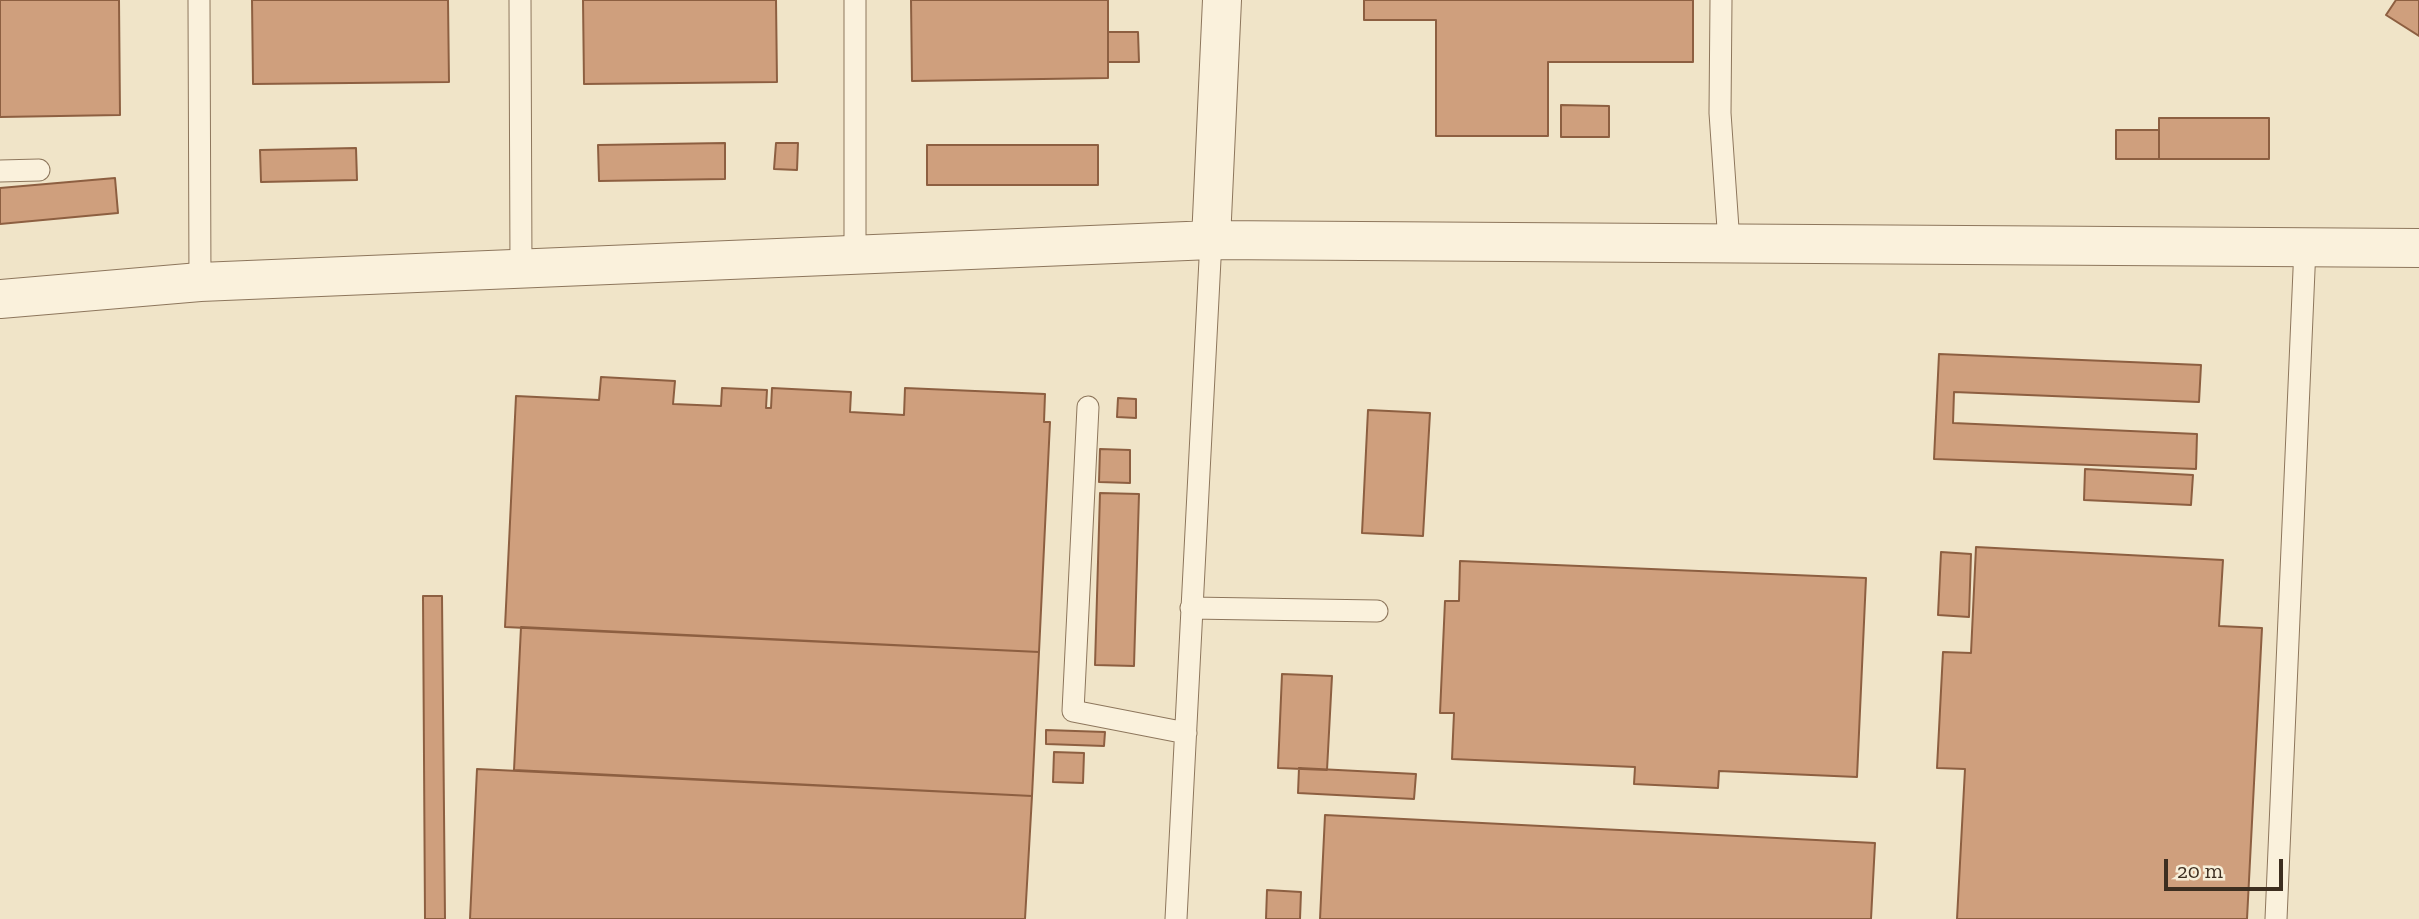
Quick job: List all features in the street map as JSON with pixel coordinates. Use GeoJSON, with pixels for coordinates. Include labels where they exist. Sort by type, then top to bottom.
{"type":"FeatureCollection","features":[{"type":"Feature","properties":{"kind":"street"},"geometry":{"type":"LineString","coordinates":[[1211,240],[1222,0]]}},
{"type":"Feature","properties":{"kind":"street"},"geometry":{"type":"LineString","coordinates":[[0,299],[200,282],[1211,240],[2419,248]]}},
{"type":"Feature","properties":{"kind":"lane"},"geometry":{"type":"LineString","coordinates":[[199,0],[200,282]]}},
{"type":"Feature","properties":{"kind":"lane"},"geometry":{"type":"LineString","coordinates":[[520,0],[522,268]]}},
{"type":"Feature","properties":{"kind":"lane"},"geometry":{"type":"LineString","coordinates":[[855,0],[855,255]]}},
{"type":"Feature","properties":{"kind":"lane"},"geometry":{"type":"LineString","coordinates":[[1721,0],[1720,113],[1730,243]]}},
{"type":"Feature","properties":{"kind":"lane"},"geometry":{"type":"LineString","coordinates":[[0,171],[39,170]]}},
{"type":"Feature","properties":{"kind":"lane"},"geometry":{"type":"LineString","coordinates":[[1176,919],[1211,240]]}},
{"type":"Feature","properties":{"kind":"lane"},"geometry":{"type":"LineString","coordinates":[[2276,919],[2305,247]]}},
{"type":"Feature","properties":{"kind":"lane"},"geometry":{"type":"LineString","coordinates":[[1088,407],[1073,711],[1186,733]]}},
{"type":"Feature","properties":{"kind":"lane"},"geometry":{"type":"LineString","coordinates":[[1191,608],[1377,611]]}},
{"type":"Feature","properties":{"kind":"building"},"geometry":{"type":"Polygon","coordinates":[[[0,0],[119,0],[120,115],[0,117],[0,0]]]}},
{"type":"Feature","properties":{"kind":"building"},"geometry":{"type":"Polygon","coordinates":[[[252,0],[448,0],[449,82],[253,84],[252,0]]]}},
{"type":"Feature","properties":{"kind":"building"},"geometry":{"type":"Polygon","coordinates":[[[583,0],[776,0],[777,82],[584,84],[583,0]]]}},
{"type":"Feature","properties":{"kind":"building"},"geometry":{"type":"Polygon","coordinates":[[[911,0],[1108,0],[1108,78],[912,81],[911,0]]]}},
{"type":"Feature","properties":{"kind":"building"},"geometry":{"type":"Polygon","coordinates":[[[1364,0],[1693,0],[1693,62],[1548,62],[1548,136],[1436,136],[1436,20],[1364,20],[1364,0]]]}},
{"type":"Feature","properties":{"kind":"building"},"geometry":{"type":"Polygon","coordinates":[[[2396,0],[2419,0],[2419,36],[2386,15],[2396,0]]]}},
{"type":"Feature","properties":{"kind":"building"},"geometry":{"type":"Polygon","coordinates":[[[1108,32],[1138,32],[1139,62],[1108,62],[1108,32]]]}},
{"type":"Feature","properties":{"kind":"building"},"geometry":{"type":"Polygon","coordinates":[[[1561,105],[1609,106],[1609,137],[1561,137],[1561,105]]]}},
{"type":"Feature","properties":{"kind":"building"},"geometry":{"type":"Polygon","coordinates":[[[2159,118],[2269,118],[2269,159],[2159,159],[2159,118]]]}},
{"type":"Feature","properties":{"kind":"building"},"geometry":{"type":"Polygon","coordinates":[[[2116,130],[2159,130],[2159,159],[2116,159],[2116,130]]]}},
{"type":"Feature","properties":{"kind":"building"},"geometry":{"type":"Polygon","coordinates":[[[725,143],[725,179],[599,181],[598,145],[725,143]]]}},
{"type":"Feature","properties":{"kind":"building"},"geometry":{"type":"Polygon","coordinates":[[[776,143],[798,143],[797,170],[774,169],[776,143]]]}},
{"type":"Feature","properties":{"kind":"building"},"geometry":{"type":"Polygon","coordinates":[[[927,145],[1098,145],[1098,185],[927,185],[927,145]]]}},
{"type":"Feature","properties":{"kind":"building"},"geometry":{"type":"Polygon","coordinates":[[[356,148],[357,180],[261,182],[260,150],[356,148]]]}},
{"type":"Feature","properties":{"kind":"building"},"geometry":{"type":"Polygon","coordinates":[[[115,178],[118,213],[0,224],[0,188],[115,178]]]}},
{"type":"Feature","properties":{"kind":"building"},"geometry":{"type":"Polygon","coordinates":[[[1939,354],[2201,365],[2199,402],[1954,392],[1953,423],[2197,434],[2196,469],[1934,459],[1939,354]]]}},
{"type":"Feature","properties":{"kind":"building"},"geometry":{"type":"Polygon","coordinates":[[[601,377],[675,381],[673,404],[721,406],[722,388],[767,390],[766,408],[771,408],[772,388],[851,392],[850,412],[904,415],[905,388],[1045,394],[1044,422],[1050,422],[1039,652],[505,627],[516,396],[599,400],[601,377]]]}},
{"type":"Feature","properties":{"kind":"building"},"geometry":{"type":"Polygon","coordinates":[[[1118,398],[1136,399],[1136,418],[1117,417],[1118,398]]]}},
{"type":"Feature","properties":{"kind":"building"},"geometry":{"type":"Polygon","coordinates":[[[1368,410],[1430,413],[1423,536],[1362,533],[1368,410]]]}},
{"type":"Feature","properties":{"kind":"building"},"geometry":{"type":"Polygon","coordinates":[[[1100,449],[1130,450],[1130,483],[1099,482],[1100,449]]]}},
{"type":"Feature","properties":{"kind":"building"},"geometry":{"type":"Polygon","coordinates":[[[2085,469],[2193,475],[2191,505],[2084,500],[2085,469]]]}},
{"type":"Feature","properties":{"kind":"building"},"geometry":{"type":"Polygon","coordinates":[[[1100,493],[1139,494],[1134,666],[1095,665],[1100,493]]]}},
{"type":"Feature","properties":{"kind":"building"},"geometry":{"type":"Polygon","coordinates":[[[1976,547],[2223,560],[2219,626],[2262,628],[2247,919],[1957,919],[1965,769],[1937,768],[1943,652],[1971,653],[1976,547]]]}},
{"type":"Feature","properties":{"kind":"building"},"geometry":{"type":"Polygon","coordinates":[[[1941,552],[1971,554],[1969,617],[1938,615],[1941,552]]]}},
{"type":"Feature","properties":{"kind":"building"},"geometry":{"type":"Polygon","coordinates":[[[1460,561],[1866,578],[1857,777],[1719,771],[1718,788],[1634,784],[1635,767],[1452,759],[1454,713],[1440,713],[1445,601],[1459,601],[1460,561]]]}},
{"type":"Feature","properties":{"kind":"building"},"geometry":{"type":"Polygon","coordinates":[[[423,596],[442,596],[445,919],[425,919],[423,596]]]}},
{"type":"Feature","properties":{"kind":"building"},"geometry":{"type":"Polygon","coordinates":[[[521,627],[1039,652],[1032,796],[514,770],[521,627]]]}},
{"type":"Feature","properties":{"kind":"building"},"geometry":{"type":"Polygon","coordinates":[[[1282,674],[1332,676],[1327,770],[1278,768],[1282,674]]]}},
{"type":"Feature","properties":{"kind":"building"},"geometry":{"type":"Polygon","coordinates":[[[1046,730],[1105,732],[1104,746],[1046,744],[1046,730]]]}},
{"type":"Feature","properties":{"kind":"building"},"geometry":{"type":"Polygon","coordinates":[[[1054,752],[1084,753],[1083,783],[1053,782],[1054,752]]]}},
{"type":"Feature","properties":{"kind":"building"},"geometry":{"type":"Polygon","coordinates":[[[1299,768],[1416,774],[1414,799],[1298,793],[1299,768]]]}},
{"type":"Feature","properties":{"kind":"building"},"geometry":{"type":"Polygon","coordinates":[[[477,769],[1032,796],[1025,919],[470,919],[477,769]]]}},
{"type":"Feature","properties":{"kind":"building"},"geometry":{"type":"Polygon","coordinates":[[[1325,815],[1875,843],[1871,919],[1320,919],[1325,815]]]}},
{"type":"Feature","properties":{"kind":"building"},"geometry":{"type":"Polygon","coordinates":[[[1267,890],[1301,892],[1300,919],[1266,919],[1267,890]]]}}]}
